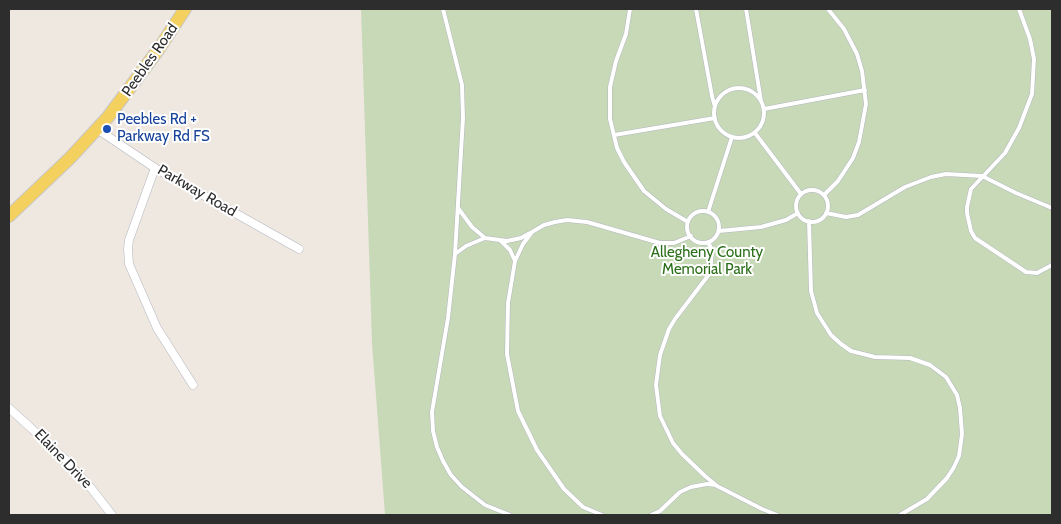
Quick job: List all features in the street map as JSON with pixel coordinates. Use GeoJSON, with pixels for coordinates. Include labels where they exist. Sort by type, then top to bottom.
{"type":"FeatureCollection","features":[{"type":"Feature","properties":{"kind":"main road","name":"Peebles Road"},"geometry":{"type":"LineString","coordinates":[[9,216],[70,158],[97,129],[135,83],[185,9]]}},
{"type":"Feature","properties":{"kind":"street","name":"Parkway Road"},"geometry":{"type":"LineString","coordinates":[[97,129],[155,168],[299,249]]}},
{"type":"Feature","properties":{"kind":"street"},"geometry":{"type":"LineString","coordinates":[[155,168],[129,240],[129,264],[157,328],[193,385]]}},
{"type":"Feature","properties":{"kind":"street","name":"Elaine Drive"},"geometry":{"type":"LineString","coordinates":[[9,408],[66,460],[112,515]]}},
{"type":"Feature","properties":{"kind":"lane"},"geometry":{"type":"LineString","coordinates":[[443,9],[464,100],[455,254],[448,318],[432,412],[433,431],[437,447],[451,475],[485,506],[510,515]]}},
{"type":"Feature","properties":{"kind":"lane"},"geometry":{"type":"LineString","coordinates":[[630,9],[626,34],[616,61],[610,87],[610,118],[617,148],[624,162],[644,191],[666,209],[688,222]]}},
{"type":"Feature","properties":{"kind":"lane"},"geometry":{"type":"LineString","coordinates":[[696,9],[715,107],[715,118],[721,131],[732,137],[745,138],[755,133],[763,120],[764,109],[761,101],[746,9]]}},
{"type":"Feature","properties":{"kind":"lane"},"geometry":{"type":"LineString","coordinates":[[824,195],[844,173],[859,142],[865,113],[865,90],[857,54],[844,29],[828,9]]}},
{"type":"Feature","properties":{"kind":"lane"},"geometry":{"type":"LineString","coordinates":[[1019,9],[1030,39],[1034,59],[1032,94],[1014,137],[999,160],[982,176],[972,189],[967,207],[971,231],[975,238],[1026,272],[1037,273],[1052,265]]}},
{"type":"Feature","properties":{"kind":"lane"},"geometry":{"type":"LineString","coordinates":[[715,107],[722,96],[735,89],[749,91],[755,94],[761,101]]}},
{"type":"Feature","properties":{"kind":"lane"},"geometry":{"type":"LineString","coordinates":[[764,109],[865,90]]}},
{"type":"Feature","properties":{"kind":"lane"},"geometry":{"type":"LineString","coordinates":[[614,135],[715,118]]}},
{"type":"Feature","properties":{"kind":"lane"},"geometry":{"type":"LineString","coordinates":[[755,133],[801,194]]}},
{"type":"Feature","properties":{"kind":"lane"},"geometry":{"type":"LineString","coordinates":[[708,212],[732,137]]}},
{"type":"Feature","properties":{"kind":"lane"},"geometry":{"type":"LineString","coordinates":[[826,212],[846,217],[858,215],[905,187],[931,176],[946,174],[982,176],[1052,208]]}},
{"type":"Feature","properties":{"kind":"lane"},"geometry":{"type":"LineString","coordinates":[[811,190],[818,191],[824,195],[827,201],[826,212],[822,218],[809,221],[802,219],[796,205],[801,194],[811,190]]}},
{"type":"Feature","properties":{"kind":"lane"},"geometry":{"type":"LineString","coordinates":[[458,207],[472,227],[485,238],[501,241],[516,240],[555,222],[577,220],[598,224],[660,243],[674,243],[691,236]]}},
{"type":"Feature","properties":{"kind":"lane"},"geometry":{"type":"LineString","coordinates":[[708,212],[716,218],[719,224],[718,231],[714,239],[708,242],[699,242],[691,236],[688,222],[696,213],[708,212]]}},
{"type":"Feature","properties":{"kind":"lane"},"geometry":{"type":"LineString","coordinates":[[718,231],[761,228],[786,220],[798,213]]}},
{"type":"Feature","properties":{"kind":"lane"},"geometry":{"type":"LineString","coordinates":[[809,221],[811,291],[817,313],[831,335],[846,348],[863,354],[875,357],[910,358],[930,365],[946,377],[957,395],[962,434],[959,456],[954,467],[938,489],[927,499],[900,515]]}},
{"type":"Feature","properties":{"kind":"lane"},"geometry":{"type":"LineString","coordinates":[[532,232],[523,244],[515,261],[508,303],[507,354],[518,411],[537,450],[564,489],[583,506],[602,515]]}},
{"type":"Feature","properties":{"kind":"lane"},"geometry":{"type":"LineString","coordinates":[[455,254],[466,246],[485,238]]}},
{"type":"Feature","properties":{"kind":"lane"},"geometry":{"type":"LineString","coordinates":[[501,241],[510,250],[515,261]]}},
{"type":"Feature","properties":{"kind":"lane"},"geometry":{"type":"LineString","coordinates":[[708,242],[712,250],[710,272],[669,329],[660,355],[656,385],[660,416],[673,443],[692,465],[717,486],[777,515]]}},
{"type":"Feature","properties":{"kind":"lane"},"geometry":{"type":"LineString","coordinates":[[651,515],[660,511],[680,492],[691,487],[707,484],[717,486]]}},
{"type":"Feature","properties":{"kind":"lane"},"geometry":{"type":"LineString","coordinates":[[762,509],[762,515]]}},
{"type":"Feature","properties":{"kind":"green space","name":"Allegheny County Memorial Park"},"geometry":{"type":"Polygon","coordinates":[[[361,9],[1052,9],[1052,515],[385,515],[372,343],[361,9]]]}},
{"type":"Feature","properties":{"kind":"place","name":"Peebles Rd + Parkway Rd FS"},"geometry":{"type":"Point","coordinates":[107,129]}}]}
